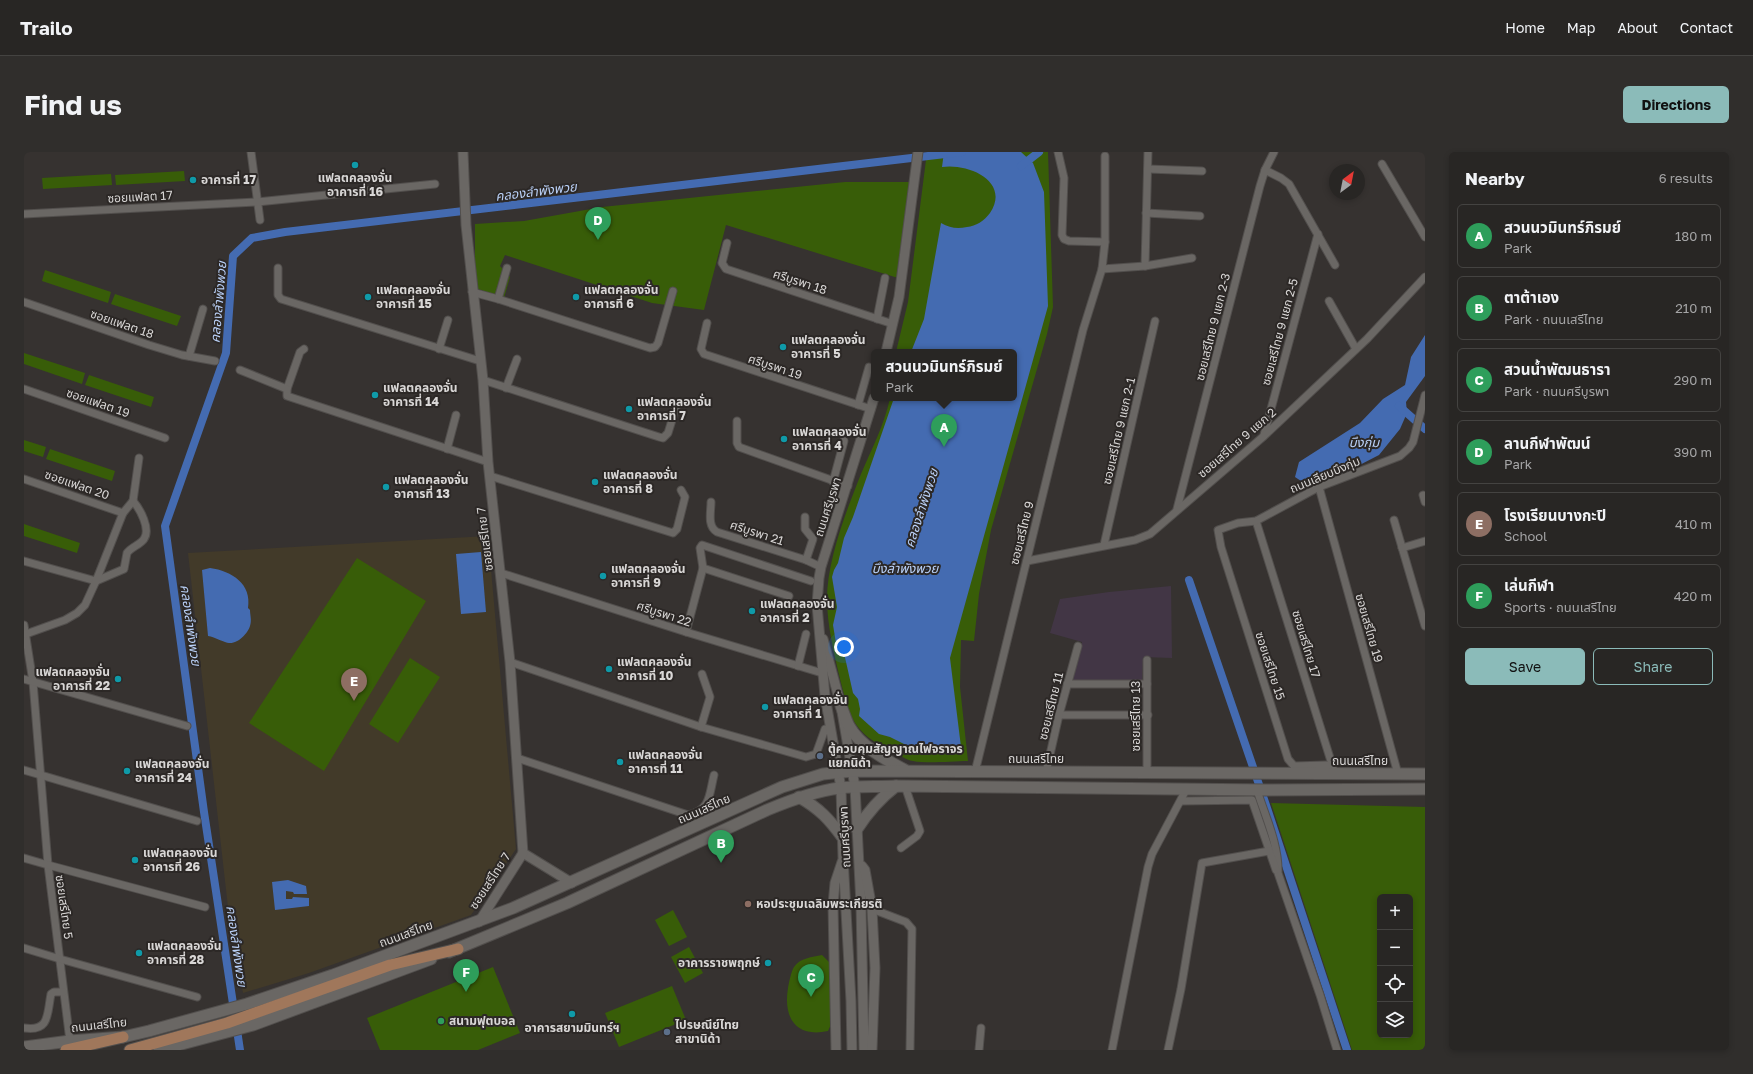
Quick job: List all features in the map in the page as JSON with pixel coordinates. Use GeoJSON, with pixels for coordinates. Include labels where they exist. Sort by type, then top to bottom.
{"type":"FeatureCollection","features":[{"type":"Feature","properties":{"kind":"main road"},"geometry":{"type":"LineString","coordinates":[[841,706],[849,727],[856,735],[888,762],[907,771]]}},
{"type":"Feature","properties":{"kind":"main road","name":"ถนนเสรีไทย"},"geometry":{"type":"LineString","coordinates":[[24,1047],[68,1045],[123,1037],[189,1021],[247,1004],[478,922],[572,883],[782,787],[820,775],[853,771],[1425,774]]}},
{"type":"Feature","properties":{"kind":"main road"},"geometry":{"type":"LineString","coordinates":[[857,829],[868,812],[881,797],[900,786]]}},
{"type":"Feature","properties":{"kind":"main road"},"geometry":{"type":"LineString","coordinates":[[159,1050],[253,1025],[458,949],[553,909],[742,821],[799,797],[841,788],[900,786],[1187,788],[1257,790],[1425,789]]}},
{"type":"Feature","properties":{"kind":"main road"},"geometry":{"type":"LineString","coordinates":[[799,797],[817,807],[832,823],[843,838]]}},
{"type":"Feature","properties":{"kind":"main road"},"geometry":{"type":"LineString","coordinates":[[130,1050],[208,1029],[390,965],[458,949]]}},
{"type":"Feature","properties":{"kind":"street"},"geometry":{"type":"LineString","coordinates":[[251,152],[260,220]]}},
{"type":"Feature","properties":{"kind":"street","name":"ซอยเสรีไทย 7"},"geometry":{"type":"LineString","coordinates":[[463,152],[463,192],[472,292],[483,380],[488,462],[510,662],[522,853],[478,922]]}},
{"type":"Feature","properties":{"kind":"street"},"geometry":{"type":"LineString","coordinates":[[887,349],[900,290],[918,152]]}},
{"type":"Feature","properties":{"kind":"street"},"geometry":{"type":"LineString","coordinates":[[1058,152],[1064,178],[1062,235],[1064,239],[1069,241],[1105,242]]}},
{"type":"Feature","properties":{"kind":"street"},"geometry":{"type":"LineString","coordinates":[[1145,266],[1148,152]]}},
{"type":"Feature","properties":{"kind":"street","name":"ซอยเสรีไทย 9 แยก 2-3"},"geometry":{"type":"LineString","coordinates":[[1177,509],[1265,170],[1274,152]]}},
{"type":"Feature","properties":{"kind":"street","name":"ซอยเสรีไทย 9"},"geometry":{"type":"LineString","coordinates":[[974,772],[1092,299],[1102,269],[1105,242],[1105,156]]}},
{"type":"Feature","properties":{"kind":"street"},"geometry":{"type":"LineString","coordinates":[[1382,164],[1425,237]]}},
{"type":"Feature","properties":{"kind":"street"},"geometry":{"type":"LineString","coordinates":[[1148,169],[1202,170]]}},
{"type":"Feature","properties":{"kind":"street"},"geometry":{"type":"LineString","coordinates":[[1265,170],[1289,184],[1335,265]]}},
{"type":"Feature","properties":{"kind":"street","name":"ซอยแฟลต 17"},"geometry":{"type":"LineString","coordinates":[[24,214],[257,202],[436,184]]}},
{"type":"Feature","properties":{"kind":"street"},"geometry":{"type":"LineString","coordinates":[[1146,213],[1200,216]]}},
{"type":"Feature","properties":{"kind":"street","name":"ซอยเสรีไทย 9 แยก 2-5"},"geometry":{"type":"LineString","coordinates":[[1264,436],[1318,234]]}},
{"type":"Feature","properties":{"kind":"street","name":"ศรีบูรพา 18"},"geometry":{"type":"LineString","coordinates":[[726,243],[722,263],[726,269],[893,324]]}},
{"type":"Feature","properties":{"kind":"street"},"geometry":{"type":"LineString","coordinates":[[1102,269],[1145,266],[1192,258]]}},
{"type":"Feature","properties":{"kind":"street"},"geometry":{"type":"LineString","coordinates":[[278,268],[278,295],[281,299],[480,361]]}},
{"type":"Feature","properties":{"kind":"street"},"geometry":{"type":"LineString","coordinates":[[498,299],[507,268]]}},
{"type":"Feature","properties":{"kind":"street","name":"ซอยเสรีไทย 9 แยก 2"},"geometry":{"type":"LineString","coordinates":[[1027,561],[1135,540],[1150,534],[1177,509],[1264,436],[1356,349],[1425,277]]}},
{"type":"Feature","properties":{"kind":"street"},"geometry":{"type":"LineString","coordinates":[[877,319],[885,278]]}},
{"type":"Feature","properties":{"kind":"street"},"geometry":{"type":"LineString","coordinates":[[472,292],[650,348],[655,348],[658,343],[673,291]]}},
{"type":"Feature","properties":{"kind":"street"},"geometry":{"type":"LineString","coordinates":[[1329,301],[1356,349]]}},
{"type":"Feature","properties":{"kind":"street","name":"ซอยแฟลต 18"},"geometry":{"type":"LineString","coordinates":[[24,302],[149,345],[214,361]]}},
{"type":"Feature","properties":{"kind":"street"},"geometry":{"type":"LineString","coordinates":[[189,356],[203,309]]}},
{"type":"Feature","properties":{"kind":"street"},"geometry":{"type":"LineString","coordinates":[[439,349],[448,320]]}},
{"type":"Feature","properties":{"kind":"street","name":"ซอยเสรีไทย 9 แยก 2-1"},"geometry":{"type":"LineString","coordinates":[[1104,545],[1155,321]]}},
{"type":"Feature","properties":{"kind":"street","name":"ศรีบูรพา 19"},"geometry":{"type":"LineString","coordinates":[[708,323],[701,349],[704,354],[871,409]]}},
{"type":"Feature","properties":{"kind":"street"},"geometry":{"type":"LineString","coordinates":[[304,349],[300,352],[287,389],[287,396],[488,462]]}},
{"type":"Feature","properties":{"kind":"street"},"geometry":{"type":"LineString","coordinates":[[506,388],[517,359]]}},
{"type":"Feature","properties":{"kind":"street"},"geometry":{"type":"LineString","coordinates":[[858,405],[869,366]]}},
{"type":"Feature","properties":{"kind":"street"},"geometry":{"type":"LineString","coordinates":[[240,370],[287,389]]}},
{"type":"Feature","properties":{"kind":"street"},"geometry":{"type":"LineString","coordinates":[[483,380],[663,438],[668,433],[677,404]]}},
{"type":"Feature","properties":{"kind":"street","name":"ซอยแฟลต 19"},"geometry":{"type":"LineString","coordinates":[[24,389],[165,438]]}},
{"type":"Feature","properties":{"kind":"street","name":"ถนนเลียบบึงกุ่ม"},"geometry":{"type":"LineString","coordinates":[[1219,529],[1238,523],[1256,521],[1319,487],[1400,456],[1413,442],[1419,412],[1425,395]]}},
{"type":"Feature","properties":{"kind":"street","name":"ถนนศรีบูรพา"},"geometry":{"type":"LineString","coordinates":[[852,1050],[850,967],[843,857],[841,788],[822,673],[817,605],[821,567],[848,486],[873,401]]}},
{"type":"Feature","properties":{"kind":"street"},"geometry":{"type":"LineString","coordinates":[[447,449],[456,415]]}},
{"type":"Feature","properties":{"kind":"street"},"geometry":{"type":"LineString","coordinates":[[737,421],[737,443],[739,447],[833,482],[848,486]]}},
{"type":"Feature","properties":{"kind":"street"},"geometry":{"type":"LineString","coordinates":[[833,482],[844,441]]}},
{"type":"Feature","properties":{"kind":"street"},"geometry":{"type":"LineString","coordinates":[[26,634],[65,620],[77,613],[85,605],[123,513],[133,501],[139,458]]}},
{"type":"Feature","properties":{"kind":"street"},"geometry":{"type":"LineString","coordinates":[[490,476],[673,533],[677,529],[685,497],[681,490]]}},
{"type":"Feature","properties":{"kind":"street","name":"ซอยแฟลต 20"},"geometry":{"type":"LineString","coordinates":[[24,478],[123,513]]}},
{"type":"Feature","properties":{"kind":"street","name":"ซอยเสรีไทย 19"},"geometry":{"type":"LineString","coordinates":[[1319,487],[1398,774]]}},
{"type":"Feature","properties":{"kind":"street"},"geometry":{"type":"LineString","coordinates":[[24,561],[96,581],[124,569],[127,553],[146,536],[143,516],[133,501]]}},
{"type":"Feature","properties":{"kind":"street","name":"ศรีบูรพา 21"},"geometry":{"type":"LineString","coordinates":[[711,502],[711,525],[712,529],[716,532],[806,560],[821,567]]}},
{"type":"Feature","properties":{"kind":"street"},"geometry":{"type":"LineString","coordinates":[[805,517],[805,529],[813,539],[806,560]]}},
{"type":"Feature","properties":{"kind":"street"},"geometry":{"type":"LineString","coordinates":[[1394,520],[1425,626]]}},
{"type":"Feature","properties":{"kind":"street","name":"ซอยเสรีไทย 17"},"geometry":{"type":"LineString","coordinates":[[1256,521],[1335,774]]}},
{"type":"Feature","properties":{"kind":"street","name":"ซอยเสรีไทย 15"},"geometry":{"type":"LineString","coordinates":[[1219,529],[1218,534],[1221,548],[1288,759],[1294,766],[1326,765],[1335,774]]}},
{"type":"Feature","properties":{"kind":"street"},"geometry":{"type":"LineString","coordinates":[[1402,548],[1425,541]]}},
{"type":"Feature","properties":{"kind":"street"},"geometry":{"type":"LineString","coordinates":[[686,632],[703,568],[700,548],[702,545],[811,581]]}},
{"type":"Feature","properties":{"kind":"street"},"geometry":{"type":"LineString","coordinates":[[703,568],[789,596]]}},
{"type":"Feature","properties":{"kind":"street","name":"ศรีบูรพา 22"},"geometry":{"type":"LineString","coordinates":[[501,573],[686,632],[822,673]]}},
{"type":"Feature","properties":{"kind":"street","name":"ซอยเสรีไทย 5"},"geometry":{"type":"LineString","coordinates":[[24,624],[33,682],[48,866],[60,959],[68,1045]]}},
{"type":"Feature","properties":{"kind":"street","name":"ถนนศรีบูรพา"},"geometry":{"type":"LineString","coordinates":[[819,626],[841,706],[855,787],[863,966],[864,1050]]}},
{"type":"Feature","properties":{"kind":"street"},"geometry":{"type":"LineString","coordinates":[[798,666],[806,634]]}},
{"type":"Feature","properties":{"kind":"street","name":"ซอยเสรีไทย 11"},"geometry":{"type":"LineString","coordinates":[[1046,772],[1059,715],[1078,646]]}},
{"type":"Feature","properties":{"kind":"street","name":"ซอยเสรีไทย 13"},"geometry":{"type":"LineString","coordinates":[[1147,660],[1147,773]]}},
{"type":"Feature","properties":{"kind":"street"},"geometry":{"type":"LineString","coordinates":[[510,662],[702,727],[806,757],[816,754],[825,729]]}},
{"type":"Feature","properties":{"kind":"street"},"geometry":{"type":"LineString","coordinates":[[702,674],[710,697],[702,727]]}},
{"type":"Feature","properties":{"kind":"street"},"geometry":{"type":"LineString","coordinates":[[24,680],[187,726]]}},
{"type":"Feature","properties":{"kind":"street"},"geometry":{"type":"LineString","coordinates":[[1067,684],[1147,684]]}},
{"type":"Feature","properties":{"kind":"street"},"geometry":{"type":"LineString","coordinates":[[1059,715],[1148,715]]}},
{"type":"Feature","properties":{"kind":"street"},"geometry":{"type":"LineString","coordinates":[[517,758],[688,814],[700,812],[707,804],[714,775]]}},
{"type":"Feature","properties":{"kind":"street"},"geometry":{"type":"LineString","coordinates":[[24,770],[197,821]]}},
{"type":"Feature","properties":{"kind":"street"},"geometry":{"type":"LineString","coordinates":[[900,786],[920,831],[917,836],[901,848]]}},
{"type":"Feature","properties":{"kind":"street"},"geometry":{"type":"LineString","coordinates":[[1112,1050],[1148,867],[1152,854],[1187,788]]}},
{"type":"Feature","properties":{"kind":"street"},"geometry":{"type":"LineString","coordinates":[[1257,790],[1273,842],[1278,864],[1278,873]]}},
{"type":"Feature","properties":{"kind":"street"},"geometry":{"type":"LineString","coordinates":[[1181,801],[1252,800],[1320,995],[1337,1050]]}},
{"type":"Feature","properties":{"kind":"street"},"geometry":{"type":"LineString","coordinates":[[1168,1050],[1181,989],[1202,863],[1270,851]]}},
{"type":"Feature","properties":{"kind":"street","name":"ซอยเสรีไทย 7"},"geometry":{"type":"LineString","coordinates":[[522,853],[572,883]]}},
{"type":"Feature","properties":{"kind":"street"},"geometry":{"type":"LineString","coordinates":[[836,1050],[833,905],[835,883],[843,857]]}},
{"type":"Feature","properties":{"kind":"street"},"geometry":{"type":"LineString","coordinates":[[24,858],[48,866],[206,907]]}},
{"type":"Feature","properties":{"kind":"street"},"geometry":{"type":"LineString","coordinates":[[858,860],[865,870],[872,909],[875,968],[872,1050]]}},
{"type":"Feature","properties":{"kind":"street"},"geometry":{"type":"LineString","coordinates":[[872,909],[906,922],[912,930],[910,1050]]}},
{"type":"Feature","properties":{"kind":"street"},"geometry":{"type":"LineString","coordinates":[[24,948],[197,998]]}},
{"type":"Feature","properties":{"kind":"street"},"geometry":{"type":"LineString","coordinates":[[24,1028],[36,1029],[42,1026],[47,1020],[50,994],[54,992],[63,992]]}},
{"type":"Feature","properties":{"kind":"street"},"geometry":{"type":"LineString","coordinates":[[979,1050],[981,1028]]}},
{"type":"Feature","properties":{"kind":"shaded area"},"geometry":{"type":"Polygon","coordinates":[[[488,536],[516,849],[471,915],[309,973],[243,993],[230,925],[188,553],[488,536]]]}},
{"type":"Feature","properties":{"kind":"shaded area"},"geometry":{"type":"Polygon","coordinates":[[[1171,586],[1172,658],[1143,657],[1142,681],[1073,680],[1082,642],[1050,633],[1060,599],[1109,592],[1171,586]]]}},
{"type":"Feature","properties":{"kind":"green space","name":"บึงลำพังพวย"},"geometry":{"type":"Polygon","coordinates":[[[927,152],[1048,152],[1053,307],[1047,334],[991,530],[979,594],[974,641],[961,640],[960,687],[968,761],[919,762],[910,760],[879,744],[861,731],[855,723],[847,704],[831,639],[828,619],[828,584],[834,552],[844,519],[881,427],[889,401],[1017,401],[1017,349],[897,349],[908,302],[927,152]]]}},
{"type":"Feature","properties":{"kind":"green space"},"geometry":{"type":"Polygon","coordinates":[[[184,171],[185,181],[116,185],[115,175],[184,171]]]}},
{"type":"Feature","properties":{"kind":"green space"},"geometry":{"type":"Polygon","coordinates":[[[111,174],[112,185],[43,189],[42,178],[111,174]]]}},
{"type":"Feature","properties":{"kind":"green space"},"geometry":{"type":"Polygon","coordinates":[[[845,182],[910,182],[898,278],[726,225],[704,310],[652,303],[505,255],[500,266],[510,277],[504,298],[475,288],[475,224],[524,221],[602,207],[845,182]]]}},
{"type":"Feature","properties":{"kind":"green space"},"geometry":{"type":"Polygon","coordinates":[[[45,270],[111,292],[108,303],[42,281],[45,270]]]}},
{"type":"Feature","properties":{"kind":"green space"},"geometry":{"type":"Polygon","coordinates":[[[115,294],[181,316],[177,326],[111,304],[115,294]]]}},
{"type":"Feature","properties":{"kind":"green space"},"geometry":{"type":"Polygon","coordinates":[[[24,353],[85,373],[82,384],[24,364],[24,353]]]}},
{"type":"Feature","properties":{"kind":"green space"},"geometry":{"type":"Polygon","coordinates":[[[89,375],[154,397],[151,407],[85,385],[89,375]]]}},
{"type":"Feature","properties":{"kind":"green space"},"geometry":{"type":"Polygon","coordinates":[[[24,440],[46,447],[43,457],[24,451],[24,440]]]}},
{"type":"Feature","properties":{"kind":"green space"},"geometry":{"type":"Polygon","coordinates":[[[50,449],[115,471],[112,481],[46,459],[50,449]]]}},
{"type":"Feature","properties":{"kind":"green space"},"geometry":{"type":"Polygon","coordinates":[[[24,524],[80,543],[77,553],[24,536],[24,524]]]}},
{"type":"Feature","properties":{"kind":"green space"},"geometry":{"type":"Polygon","coordinates":[[[357,558],[426,601],[324,771],[249,723],[357,558]]]}},
{"type":"Feature","properties":{"kind":"green space"},"geometry":{"type":"Polygon","coordinates":[[[410,658],[440,677],[398,743],[369,724],[410,658]]]}},
{"type":"Feature","properties":{"kind":"green space"},"geometry":{"type":"Polygon","coordinates":[[[1271,803],[1425,807],[1425,1050],[1352,1050],[1271,803]]]}},
{"type":"Feature","properties":{"kind":"green space"},"geometry":{"type":"Polygon","coordinates":[[[673,910],[687,937],[669,946],[655,920],[673,910]]]}},
{"type":"Feature","properties":{"kind":"green space"},"geometry":{"type":"Polygon","coordinates":[[[689,947],[703,973],[685,983],[671,957],[689,947]]]}},
{"type":"Feature","properties":{"kind":"green space"},"geometry":{"type":"Polygon","coordinates":[[[822,955],[829,962],[834,973],[833,1020],[828,1031],[808,1031],[800,1028],[790,1017],[787,999],[788,986],[794,967],[797,964],[806,958],[822,955]]]}},
{"type":"Feature","properties":{"kind":"green space"},"geometry":{"type":"Polygon","coordinates":[[[493,967],[520,1033],[478,1050],[380,1050],[367,1018],[493,967]]]}},
{"type":"Feature","properties":{"kind":"green space"},"geometry":{"type":"Polygon","coordinates":[[[672,986],[686,1020],[619,1047],[605,1013],[672,986]]]}},
{"type":"Feature","properties":{"kind":"water","name":"บึงลำพังพวย"},"geometry":{"type":"Polygon","coordinates":[[[944,152],[1021,152],[1033,163],[1044,192],[1048,306],[950,658],[961,747],[938,753],[920,752],[890,737],[879,734],[859,716],[860,709],[858,699],[853,693],[844,653],[837,649],[833,625],[837,607],[832,577],[838,563],[844,538],[853,517],[893,401],[1017,401],[1017,349],[912,349],[924,319],[941,223],[957,228],[974,226],[988,216],[995,202],[995,192],[991,183],[984,176],[963,168],[942,167],[944,152]]]}},
{"type":"Feature","properties":{"kind":"water","name":"บึงกุ่ม"},"geometry":{"type":"Polygon","coordinates":[[[1425,335],[1425,376],[1406,402],[1407,413],[1400,429],[1379,455],[1348,471],[1304,483],[1295,477],[1299,462],[1360,423],[1383,399],[1405,385],[1411,357],[1425,335]]]}},
{"type":"Feature","properties":{"kind":"water"},"geometry":{"type":"Polygon","coordinates":[[[481,552],[486,612],[461,614],[456,554],[481,552]]]}},
{"type":"Feature","properties":{"kind":"water"},"geometry":{"type":"Polygon","coordinates":[[[210,568],[226,572],[233,576],[239,580],[247,592],[251,624],[245,635],[236,642],[227,643],[208,636],[202,570],[210,568]]]}},
{"type":"Feature","properties":{"kind":"water"},"geometry":{"type":"Polygon","coordinates":[[[288,880],[306,886],[307,894],[294,894],[293,892],[286,891],[286,899],[292,899],[293,897],[309,898],[309,906],[275,910],[272,882],[288,880]]]}},
{"type":"Feature","properties":{"kind":"waterway","name":"คลองลำพังพวย"},"geometry":{"type":"LineString","coordinates":[[240,1050],[204,812],[165,526],[226,353],[233,256],[252,238],[285,232],[962,152]]}},
{"type":"Feature","properties":{"kind":"waterway"},"geometry":{"type":"LineString","coordinates":[[1021,166],[1039,152]]}},
{"type":"Feature","properties":{"kind":"waterway"},"geometry":{"type":"LineString","coordinates":[[1399,406],[1425,429]]}},
{"type":"Feature","properties":{"kind":"waterway"},"geometry":{"type":"LineString","coordinates":[[1189,580],[1267,808],[1347,1050]]}},
{"type":"Feature","properties":{"kind":"place","name":"แฟลตคลองจั่น อาคารที่ 16"},"geometry":{"type":"Point","coordinates":[355,165]}},
{"type":"Feature","properties":{"kind":"place","name":"อาคารที่ 17"},"geometry":{"type":"Point","coordinates":[193,180]}},
{"type":"Feature","properties":{"kind":"place","name":"ลานกีฬาพัฒน์"},"geometry":{"type":"Point","coordinates":[598,240]}},
{"type":"Feature","properties":{"kind":"place","name":"แฟลตคลองจั่น อาคารที่ 15"},"geometry":{"type":"Point","coordinates":[368,297]}},
{"type":"Feature","properties":{"kind":"place","name":"แฟลตคลองจั่น อาคารที่ 6"},"geometry":{"type":"Point","coordinates":[576,297]}},
{"type":"Feature","properties":{"kind":"place","name":"แฟลตคลองจั่น อาคารที่ 5"},"geometry":{"type":"Point","coordinates":[783,347]}},
{"type":"Feature","properties":{"kind":"place","name":"แฟลตคลองจั่น อาคารที่ 14"},"geometry":{"type":"Point","coordinates":[375,395]}},
{"type":"Feature","properties":{"kind":"place","name":"แฟลตคลองจั่น อาคารที่ 7"},"geometry":{"type":"Point","coordinates":[629,409]}},
{"type":"Feature","properties":{"kind":"place","name":"แฟลตคลองจั่น อาคารที่ 4"},"geometry":{"type":"Point","coordinates":[784,439]}},
{"type":"Feature","properties":{"kind":"place","name":"สวนนวมินทร์ภิรมย์"},"geometry":{"type":"Point","coordinates":[944,447]}},
{"type":"Feature","properties":{"kind":"place","name":"แฟลตคลองจั่น อาคารที่ 8"},"geometry":{"type":"Point","coordinates":[595,482]}},
{"type":"Feature","properties":{"kind":"place","name":"แฟลตคลองจั่น อาคารที่ 13"},"geometry":{"type":"Point","coordinates":[386,487]}},
{"type":"Feature","properties":{"kind":"place","name":"แฟลตคลองจั่น อาคารที่ 9"},"geometry":{"type":"Point","coordinates":[603,576]}},
{"type":"Feature","properties":{"kind":"place","name":"แฟลตคลองจั่น อาคารที่ 2"},"geometry":{"type":"Point","coordinates":[752,611]}},
{"type":"Feature","properties":{"kind":"place","name":"แฟลตคลองจั่น อาคารที่ 10"},"geometry":{"type":"Point","coordinates":[609,669]}},
{"type":"Feature","properties":{"kind":"place","name":"แฟลตคลองจั่น อาคารที่ 22"},"geometry":{"type":"Point","coordinates":[118,679]}},
{"type":"Feature","properties":{"kind":"place","name":"โรงเรียนบางกะปิ"},"geometry":{"type":"Point","coordinates":[354,701]}},
{"type":"Feature","properties":{"kind":"place","name":"แฟลตคลองจั่น อาคารที่ 1"},"geometry":{"type":"Point","coordinates":[765,707]}},
{"type":"Feature","properties":{"kind":"place","name":"ตู้ควบคุมสัญญาณไฟจราจร แยกนิด้า"},"geometry":{"type":"Point","coordinates":[820,756]}},
{"type":"Feature","properties":{"kind":"place","name":"แฟลตคลองจั่น อาคารที่ 11"},"geometry":{"type":"Point","coordinates":[620,762]}},
{"type":"Feature","properties":{"kind":"place","name":"แฟลตคลองจั่น อาคารที่ 24"},"geometry":{"type":"Point","coordinates":[127,771]}},
{"type":"Feature","properties":{"kind":"place","name":"แฟลตคลองจั่น อาคารที่ 26"},"geometry":{"type":"Point","coordinates":[135,860]}},
{"type":"Feature","properties":{"kind":"place","name":"ตาต้าเอง"},"geometry":{"type":"Point","coordinates":[721,863]}},
{"type":"Feature","properties":{"kind":"place","name":"หอประชุมเฉลิมพระเกียรติ"},"geometry":{"type":"Point","coordinates":[748,904]}},
{"type":"Feature","properties":{"kind":"place","name":"แฟลตคลองจั่น อาคารที่ 28"},"geometry":{"type":"Point","coordinates":[139,953]}},
{"type":"Feature","properties":{"kind":"place","name":"อาคารราชพฤกษ์"},"geometry":{"type":"Point","coordinates":[768,963]}},
{"type":"Feature","properties":{"kind":"place","name":"เล่นกีฬา"},"geometry":{"type":"Point","coordinates":[466,992]}},
{"type":"Feature","properties":{"kind":"place","name":"สวนน้ำพัฒนธารา"},"geometry":{"type":"Point","coordinates":[811,997]}},
{"type":"Feature","properties":{"kind":"place","name":"อาคารสยามมินทร์ฯ"},"geometry":{"type":"Point","coordinates":[572,1014]}},
{"type":"Feature","properties":{"kind":"place","name":"สนามฟุตบอล"},"geometry":{"type":"Point","coordinates":[441,1021]}},
{"type":"Feature","properties":{"kind":"place","name":"ไปรษณีย์ไทย สาขานิด้า"},"geometry":{"type":"Point","coordinates":[667,1032]}}]}
